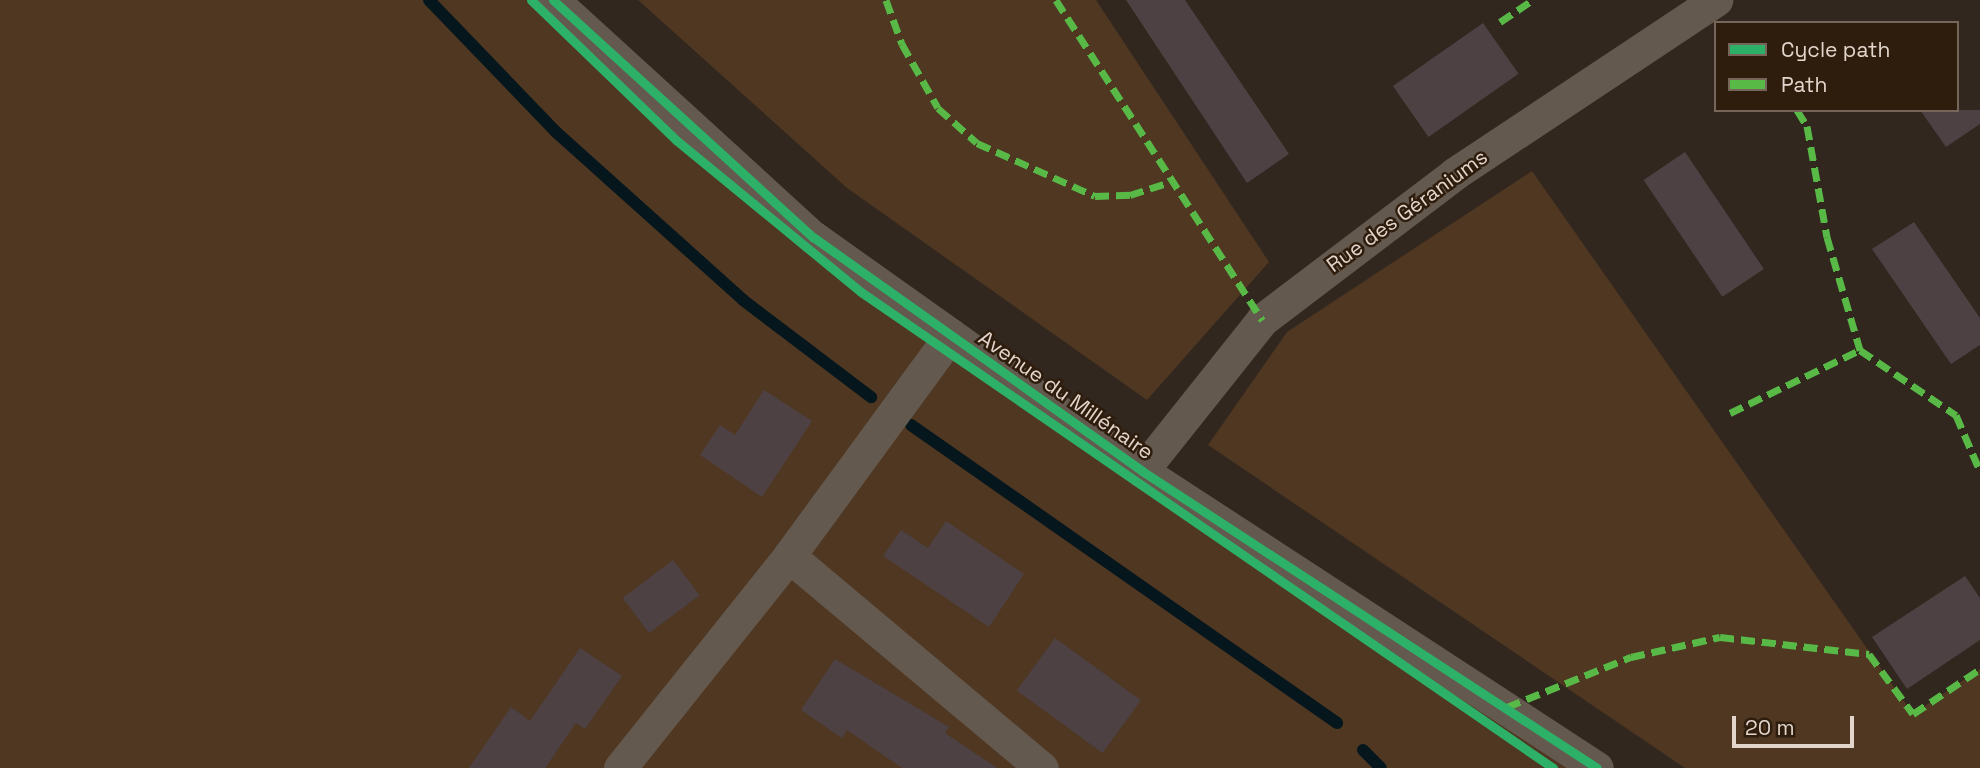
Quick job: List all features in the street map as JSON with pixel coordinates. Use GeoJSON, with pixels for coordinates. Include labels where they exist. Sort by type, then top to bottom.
{"type":"FeatureCollection","features":[{"type":"Feature","properties":{"kind":"street","name":"Avenue du Millénaire"},"geometry":{"type":"LineString","coordinates":[[553,0],[813,237],[1142,471],[1597,768]]}},
{"type":"Feature","properties":{"kind":"street","name":"Rue des Géraniums"},"geometry":{"type":"LineString","coordinates":[[1142,471],[1262,320],[1454,174],[1716,0]]}},
{"type":"Feature","properties":{"kind":"street"},"geometry":{"type":"LineString","coordinates":[[620,768],[789,556],[951,335]]}},
{"type":"Feature","properties":{"kind":"street"},"geometry":{"type":"LineString","coordinates":[[789,556],[1042,768]]}},
{"type":"Feature","properties":{"kind":"shaded area"},"geometry":{"type":"Polygon","coordinates":[[[0,0],[553,0],[813,237],[1597,768],[0,768],[0,0]]]}},
{"type":"Feature","properties":{"kind":"shaded area"},"geometry":{"type":"Polygon","coordinates":[[[638,0],[1096,0],[1269,262],[1147,400],[847,188],[638,0]]]}},
{"type":"Feature","properties":{"kind":"shaded area"},"geometry":{"type":"Polygon","coordinates":[[[1532,171],[1913,714],[1980,669],[1980,768],[1685,768],[1208,445],[1287,332],[1532,171]]]}},
{"type":"Feature","properties":{"kind":"building"},"geometry":{"type":"Polygon","coordinates":[[[1126,0],[1185,0],[1289,154],[1247,183],[1126,0]]]}},
{"type":"Feature","properties":{"kind":"building"},"geometry":{"type":"Polygon","coordinates":[[[1483,23],[1519,74],[1428,137],[1393,86],[1483,23]]]}},
{"type":"Feature","properties":{"kind":"building"},"geometry":{"type":"Polygon","coordinates":[[[1980,110],[1980,124],[1946,147],[1921,112],[1980,110]]]}},
{"type":"Feature","properties":{"kind":"building"},"geometry":{"type":"Polygon","coordinates":[[[1685,152],[1764,269],[1722,297],[1644,180],[1685,152]]]}},
{"type":"Feature","properties":{"kind":"building"},"geometry":{"type":"Polygon","coordinates":[[[1914,222],[1980,318],[1980,345],[1951,364],[1872,249],[1914,222]]]}},
{"type":"Feature","properties":{"kind":"building"},"geometry":{"type":"Polygon","coordinates":[[[764,390],[812,421],[762,497],[700,455],[720,425],[735,435],[764,390]]]}},
{"type":"Feature","properties":{"kind":"building"},"geometry":{"type":"Polygon","coordinates":[[[946,521],[1024,574],[989,627],[883,556],[901,530],[928,548],[946,521]]]}},
{"type":"Feature","properties":{"kind":"building"},"geometry":{"type":"Polygon","coordinates":[[[673,560],[699,595],[649,633],[623,598],[673,560]]]}},
{"type":"Feature","properties":{"kind":"building"},"geometry":{"type":"Polygon","coordinates":[[[1965,576],[1980,598],[1980,640],[1907,689],[1872,637],[1965,576]]]}},
{"type":"Feature","properties":{"kind":"building"},"geometry":{"type":"Polygon","coordinates":[[[1055,638],[1141,700],[1103,753],[1017,691],[1055,638]]]}},
{"type":"Feature","properties":{"kind":"building"},"geometry":{"type":"Polygon","coordinates":[[[580,648],[622,676],[585,729],[576,723],[545,768],[469,768],[511,707],[530,721],[580,648]]]}},
{"type":"Feature","properties":{"kind":"building"},"geometry":{"type":"Polygon","coordinates":[[[835,659],[949,727],[945,733],[997,768],[902,768],[847,730],[842,738],[801,710],[835,659]]]}},
{"type":"Feature","properties":{"kind":"waterway"},"geometry":{"type":"LineString","coordinates":[[429,0],[556,132],[743,300],[871,397]]}},
{"type":"Feature","properties":{"kind":"waterway"},"geometry":{"type":"LineString","coordinates":[[911,425],[1337,723]]}},
{"type":"Feature","properties":{"kind":"waterway"},"geometry":{"type":"LineString","coordinates":[[1363,750],[1381,768]]}},
{"type":"Feature","properties":{"kind":"marked path"},"geometry":{"type":"LineString","coordinates":[[886,0],[902,44],[938,108],[977,143],[1095,196],[1130,195],[1173,181]]}},
{"type":"Feature","properties":{"kind":"marked path"},"geometry":{"type":"LineString","coordinates":[[1056,0],[1262,320]]}},
{"type":"Feature","properties":{"kind":"marked path"},"geometry":{"type":"LineString","coordinates":[[1500,22],[1533,0]]}},
{"type":"Feature","properties":{"kind":"marked path"},"geometry":{"type":"LineString","coordinates":[[1798,112],[1807,126],[1827,237],[1860,350],[1956,415],[1980,471]]}},
{"type":"Feature","properties":{"kind":"marked path"},"geometry":{"type":"LineString","coordinates":[[1730,413],[1860,350]]}},
{"type":"Feature","properties":{"kind":"marked path"},"geometry":{"type":"LineString","coordinates":[[1507,707],[1631,657],[1720,637],[1869,654],[1913,714],[1980,669]]}},
{"type":"Feature","properties":{"kind":"cycle path"},"geometry":{"type":"LineString","coordinates":[[531,0],[676,140],[861,292],[1553,768]]}},
{"type":"Feature","properties":{"kind":"cycle path"},"geometry":{"type":"LineString","coordinates":[[553,0],[813,237],[1142,471],[1597,768]]}}]}
